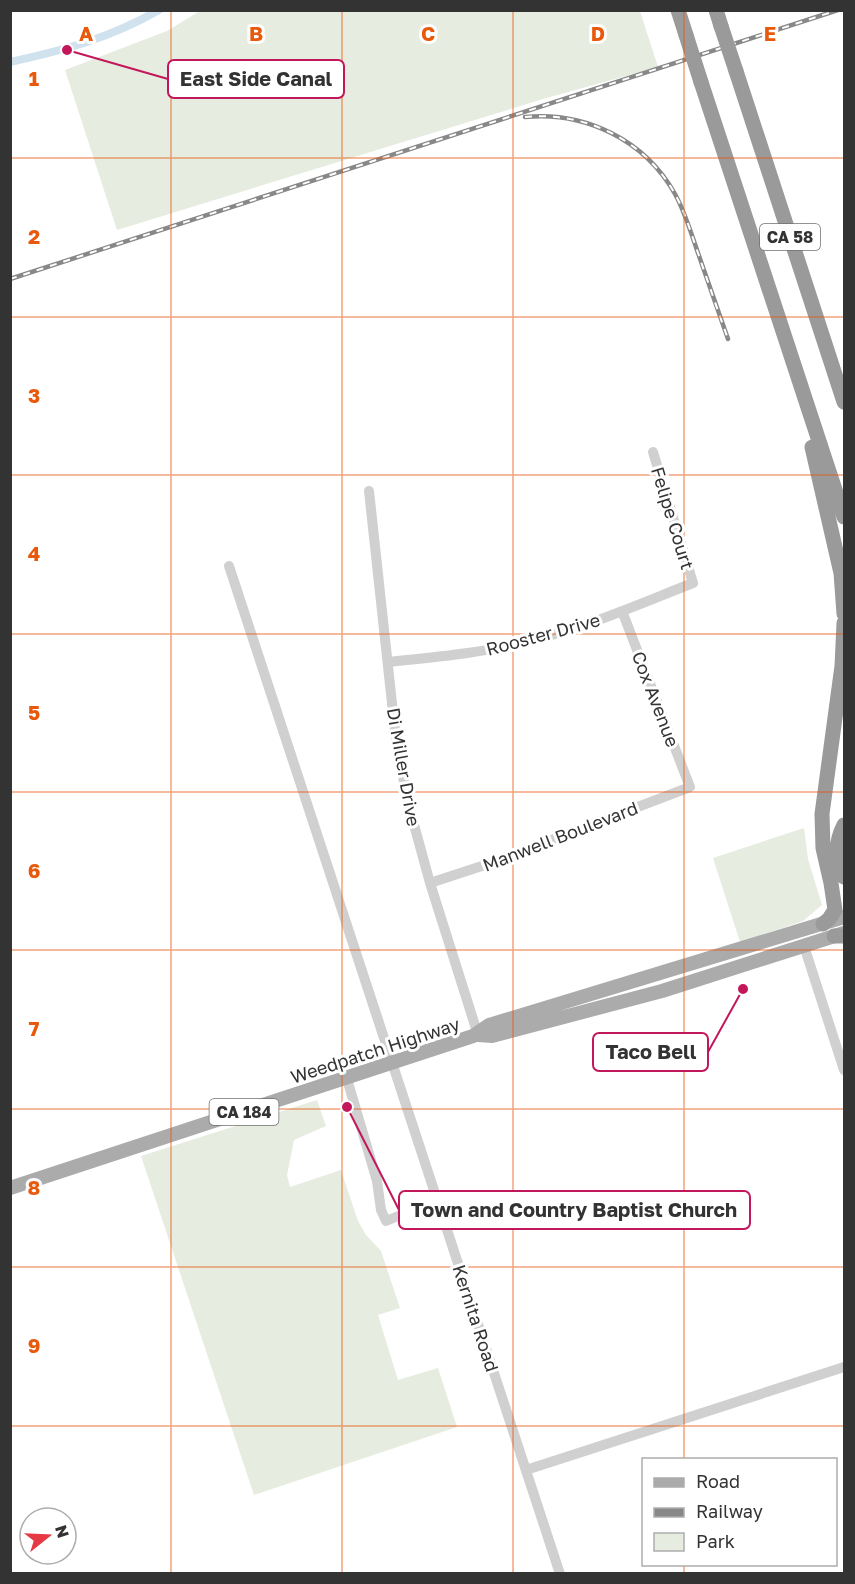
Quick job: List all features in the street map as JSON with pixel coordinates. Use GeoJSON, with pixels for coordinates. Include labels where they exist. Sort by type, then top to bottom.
{"type":"FeatureCollection","features":[{"type":"Feature","properties":{"kind":"highway","name":"CA 58"},"geometry":{"type":"LineString","coordinates":[[678,10],[844,517]]}},
{"type":"Feature","properties":{"kind":"highway","name":"CA 58"},"geometry":{"type":"LineString","coordinates":[[716,10],[844,402]]}},
{"type":"Feature","properties":{"kind":"highway"},"geometry":{"type":"LineString","coordinates":[[818,323],[844,393]]}},
{"type":"Feature","properties":{"kind":"highway"},"geometry":{"type":"LineString","coordinates":[[807,405],[810,440],[841,573],[844,614]]}},
{"type":"Feature","properties":{"kind":"highway"},"geometry":{"type":"LineString","coordinates":[[844,623],[841,674],[822,814],[822,848],[838,880],[844,916]]}},
{"type":"Feature","properties":{"kind":"highway"},"geometry":{"type":"LineString","coordinates":[[823,924],[835,910],[838,880],[837,855],[839,837],[844,825]]}},
{"type":"Feature","properties":{"kind":"main road","name":"Weedpatch Highway"},"geometry":{"type":"LineString","coordinates":[[478,1035],[489,1025],[844,916]]}},
{"type":"Feature","properties":{"kind":"main road","name":"Weedpatch Highway"},"geometry":{"type":"LineString","coordinates":[[10,1188],[478,1035],[492,1036],[600,1009],[841,935]]}},
{"type":"Feature","properties":{"kind":"street","name":"Felipe Court"},"geometry":{"type":"LineString","coordinates":[[653,452],[693,584]]}},
{"type":"Feature","properties":{"kind":"street","name":"Di Miller Drive"},"geometry":{"type":"LineString","coordinates":[[369,491],[401,765],[430,883],[478,1035]]}},
{"type":"Feature","properties":{"kind":"street","name":"Kernita Road"},"geometry":{"type":"LineString","coordinates":[[229,566],[560,1574]]}},
{"type":"Feature","properties":{"kind":"street","name":"Rooster Drive"},"geometry":{"type":"LineString","coordinates":[[388,662],[465,654],[529,641],[572,629],[693,584]]}},
{"type":"Feature","properties":{"kind":"street","name":"Cox Avenue"},"geometry":{"type":"LineString","coordinates":[[622,611],[690,787]]}},
{"type":"Feature","properties":{"kind":"street","name":"Manwell Boulevard"},"geometry":{"type":"LineString","coordinates":[[430,883],[491,863],[690,787]]}},
{"type":"Feature","properties":{"kind":"street"},"geometry":{"type":"LineString","coordinates":[[804,946],[844,1070]]}},
{"type":"Feature","properties":{"kind":"street"},"geometry":{"type":"LineString","coordinates":[[347,1079],[376,1181],[381,1210],[386,1221],[437,1200]]}},
{"type":"Feature","properties":{"kind":"street"},"geometry":{"type":"LineString","coordinates":[[526,1470],[844,1367]]}},
{"type":"Feature","properties":{"kind":"green space"},"geometry":{"type":"Polygon","coordinates":[[[200,11],[640,11],[658,67],[543,99],[117,230],[65,70],[167,31],[200,11]]]}},
{"type":"Feature","properties":{"kind":"green space"},"geometry":{"type":"Polygon","coordinates":[[[804,828],[808,859],[822,905],[803,921],[740,942],[713,858],[804,828]]]}},
{"type":"Feature","properties":{"kind":"green space"},"geometry":{"type":"Polygon","coordinates":[[[317,1100],[326,1126],[294,1140],[287,1175],[290,1187],[341,1170],[358,1221],[366,1235],[381,1251],[400,1308],[378,1315],[398,1380],[438,1368],[457,1427],[254,1495],[141,1156],[317,1100]]]}},
{"type":"Feature","properties":{"kind":"waterway"},"geometry":{"type":"LineString","coordinates":[[10,62],[50,53],[105,36],[159,10]]}},
{"type":"Feature","properties":{"kind":"railway"},"geometry":{"type":"LineString","coordinates":[[10,279],[838,10]]}},
{"type":"Feature","properties":{"kind":"railway"},"geometry":{"type":"LineString","coordinates":[[525,117],[547,116],[591,124],[630,144],[647,158],[662,175],[682,208],[728,339]]}},
{"type":"Feature","properties":{"kind":"place","name":"East Side Canal"},"geometry":{"type":"Point","coordinates":[67,50]}},
{"type":"Feature","properties":{"kind":"place","name":"Taco Bell"},"geometry":{"type":"Point","coordinates":[743,989]}},
{"type":"Feature","properties":{"kind":"place","name":"Town and Country Baptist Church"},"geometry":{"type":"Point","coordinates":[347,1107]}}]}
